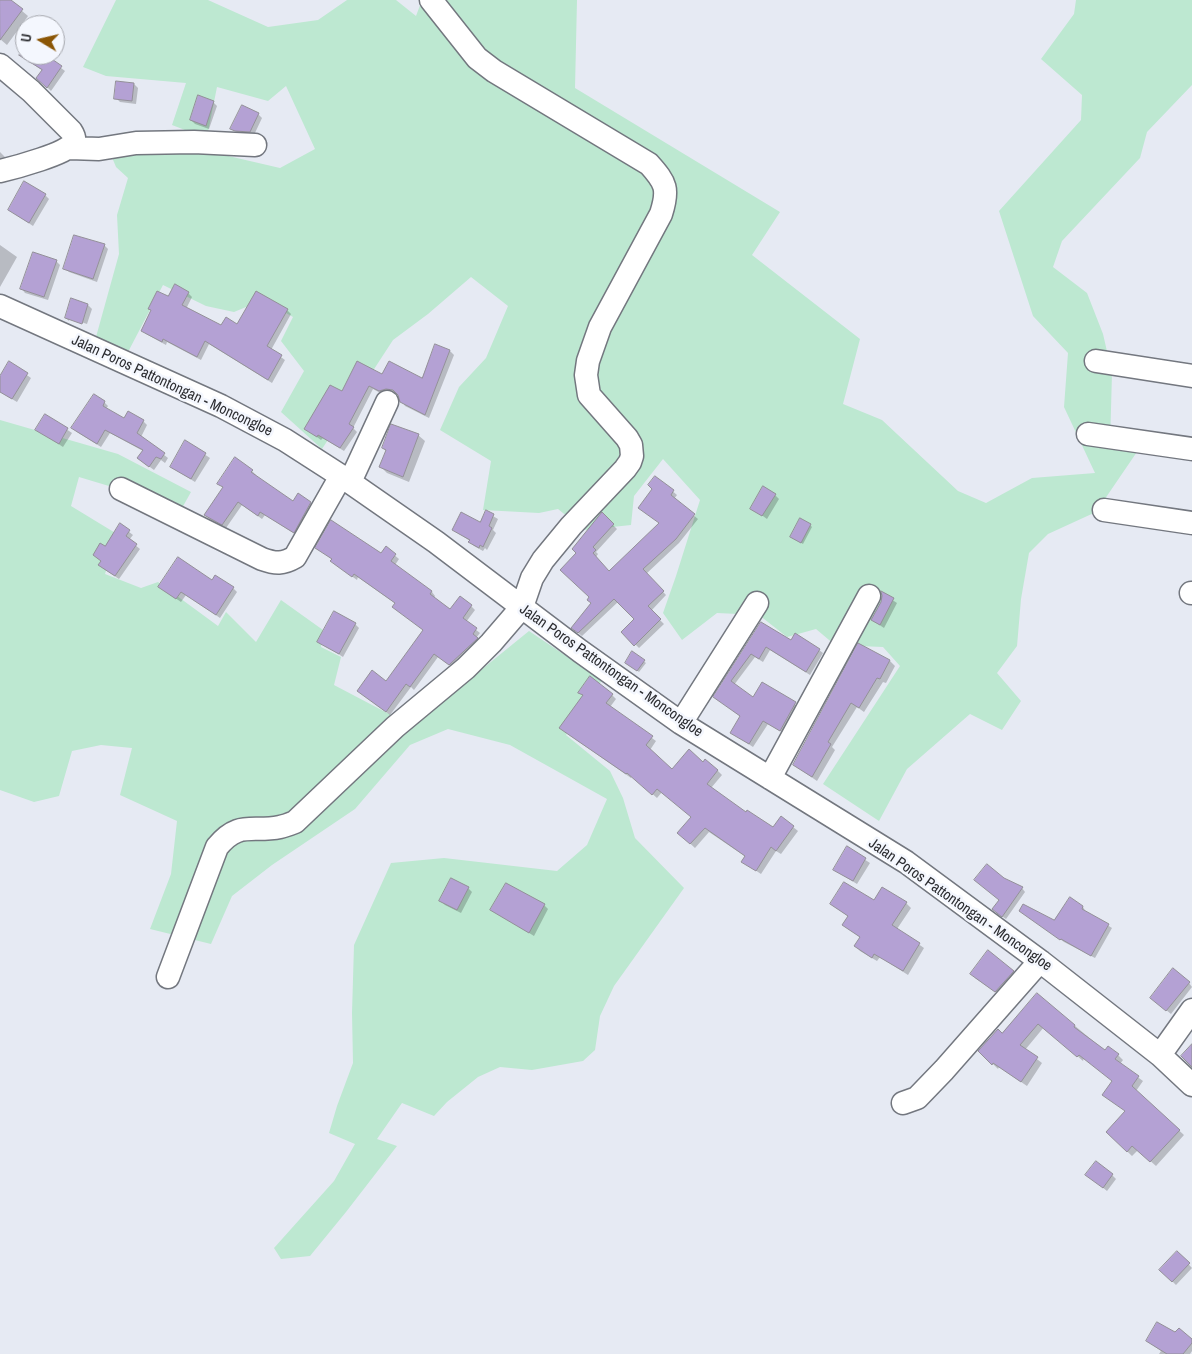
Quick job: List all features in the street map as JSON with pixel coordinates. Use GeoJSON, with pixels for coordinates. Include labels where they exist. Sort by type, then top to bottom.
{"type":"FeatureCollection","features":[{"type":"Feature","properties":{"kind":"street"},"geometry":{"type":"LineString","coordinates":[[168,977],[217,847],[226,835],[240,829],[279,828],[295,822],[395,727],[466,668],[491,643],[522,607],[532,578],[543,560],[571,526],[625,469],[632,456],[627,438],[589,395],[586,375],[588,361],[600,328],[662,214],[666,198],[665,186],[659,175],[648,164],[494,71],[477,58],[431,0]]}},
{"type":"Feature","properties":{"kind":"street"},"geometry":{"type":"LineString","coordinates":[[0,65],[31,91],[71,131],[74,142],[70,148]]}},
{"type":"Feature","properties":{"kind":"street"},"geometry":{"type":"LineString","coordinates":[[0,171],[70,148],[99,150],[136,143],[194,142],[255,146]]}},
{"type":"Feature","properties":{"kind":"street","name":"Jalan Poros Pattontongan - Moncongloe"},"geometry":{"type":"LineString","coordinates":[[0,306],[221,406],[285,440],[345,479],[436,542],[580,651],[681,723],[906,862],[1040,961],[1160,1055],[1192,1085]]}},
{"type":"Feature","properties":{"kind":"street"},"geometry":{"type":"LineString","coordinates":[[1096,361],[1192,376]]}},
{"type":"Feature","properties":{"kind":"street"},"geometry":{"type":"LineString","coordinates":[[121,489],[255,556],[275,563],[286,562],[295,557],[345,479],[387,402]]}},
{"type":"Feature","properties":{"kind":"street"},"geometry":{"type":"LineString","coordinates":[[1088,434],[1192,449]]}},
{"type":"Feature","properties":{"kind":"street"},"geometry":{"type":"LineString","coordinates":[[1104,510],[1192,523]]}},
{"type":"Feature","properties":{"kind":"street"},"geometry":{"type":"LineString","coordinates":[[770,778],[870,596]]}},
{"type":"Feature","properties":{"kind":"street"},"geometry":{"type":"LineString","coordinates":[[681,723],[757,602]]}},
{"type":"Feature","properties":{"kind":"street"},"geometry":{"type":"LineString","coordinates":[[903,1103],[917,1098],[1040,961]]}},
{"type":"Feature","properties":{"kind":"street"},"geometry":{"type":"LineString","coordinates":[[1160,1055],[1192,1010]]}},
{"type":"Feature","properties":{"kind":"green space"},"geometry":{"type":"Polygon","coordinates":[[[116,0],[208,0],[268,27],[318,20],[347,0],[396,0],[416,16],[422,0],[577,0],[575,88],[780,212],[752,255],[860,339],[843,404],[882,420],[958,491],[986,503],[1032,478],[1095,473],[1064,407],[1068,353],[1033,316],[999,211],[1081,120],[1082,95],[1041,59],[1074,14],[1076,0],[1192,0],[1192,85],[1147,132],[1140,158],[1062,241],[1053,267],[1087,293],[1103,334],[1112,373],[1110,445],[1141,446],[1096,512],[1048,534],[1029,553],[1021,599],[1017,646],[997,673],[1021,701],[1002,730],[970,714],[907,769],[879,821],[823,784],[900,666],[883,647],[835,645],[816,629],[787,637],[759,615],[717,613],[682,640],[663,613],[700,500],[663,459],[634,496],[631,525],[584,530],[558,509],[539,513],[483,510],[491,461],[440,430],[459,387],[486,358],[508,306],[471,277],[428,314],[393,340],[322,449],[281,412],[304,371],[281,341],[293,317],[263,300],[234,312],[206,306],[163,285],[128,352],[96,337],[119,254],[117,215],[128,178],[116,167],[109,150],[125,132],[280,168],[315,149],[286,86],[268,101],[217,87],[208,132],[198,135],[172,125],[186,83],[106,76],[83,67],[116,0]]]}},
{"type":"Feature","properties":{"kind":"green space"},"geometry":{"type":"Polygon","coordinates":[[[0,420],[118,454],[191,492],[182,508],[79,477],[71,506],[117,534],[105,574],[141,588],[158,582],[218,626],[226,612],[256,642],[281,600],[323,630],[321,647],[341,657],[334,685],[412,726],[529,631],[602,680],[566,735],[610,771],[623,798],[635,838],[684,888],[614,986],[600,1016],[595,1050],[583,1061],[532,1070],[500,1067],[478,1077],[447,1102],[434,1116],[402,1103],[377,1139],[397,1146],[310,1256],[281,1259],[274,1248],[334,1181],[355,1144],[329,1133],[353,1063],[354,945],[391,863],[444,858],[557,871],[587,845],[607,799],[510,745],[448,729],[410,745],[355,809],[272,865],[232,896],[211,944],[150,929],[171,874],[177,821],[120,795],[132,748],[101,745],[72,751],[59,796],[34,802],[0,790],[0,420]]]}},
{"type":"Feature","properties":{"kind":"building"},"geometry":{"type":"Polygon","coordinates":[[[0,0],[11,0],[23,9],[19,15],[15,15],[15,20],[0,40],[0,0]]]}},
{"type":"Feature","properties":{"kind":"building"},"geometry":{"type":"Polygon","coordinates":[[[34,65],[62,66],[47,88],[36,78],[42,70],[34,65]]]}},
{"type":"Feature","properties":{"kind":"building"},"geometry":{"type":"Polygon","coordinates":[[[116,81],[134,83],[132,101],[114,99],[116,81]]]}},
{"type":"Feature","properties":{"kind":"building"},"geometry":{"type":"Polygon","coordinates":[[[198,95],[214,101],[206,126],[190,120],[198,95]]]}},
{"type":"Feature","properties":{"kind":"building"},"geometry":{"type":"Polygon","coordinates":[[[242,105],[259,113],[250,132],[230,129],[242,105]]]}},
{"type":"Feature","properties":{"kind":"building"},"geometry":{"type":"Polygon","coordinates":[[[24,181],[46,194],[29,223],[8,210],[24,181]]]}},
{"type":"Feature","properties":{"kind":"building"},"geometry":{"type":"Polygon","coordinates":[[[74,235],[105,244],[93,279],[63,269],[74,235]]]}},
{"type":"Feature","properties":{"kind":"building"},"geometry":{"type":"Polygon","coordinates":[[[33,252],[57,260],[44,297],[20,289],[33,252]]]}},
{"type":"Feature","properties":{"kind":"building"},"geometry":{"type":"Polygon","coordinates":[[[175,284],[189,292],[182,305],[221,325],[226,317],[237,324],[256,291],[288,309],[267,346],[282,355],[268,380],[205,341],[197,357],[163,339],[162,342],[141,331],[151,310],[148,309],[157,291],[168,296],[175,284]]]}},
{"type":"Feature","properties":{"kind":"building"},"geometry":{"type":"Polygon","coordinates":[[[71,298],[88,304],[82,324],[65,318],[71,298]]]}},
{"type":"Feature","properties":{"kind":"building"},"geometry":{"type":"Polygon","coordinates":[[[435,344],[450,350],[425,415],[400,402],[398,395],[393,390],[379,391],[369,386],[349,424],[354,427],[340,448],[304,429],[330,385],[342,391],[357,361],[382,374],[389,361],[422,378],[435,344]]]}},
{"type":"Feature","properties":{"kind":"building"},"geometry":{"type":"Polygon","coordinates":[[[9,361],[28,373],[12,399],[0,392],[0,376],[9,361]]]}},
{"type":"Feature","properties":{"kind":"building"},"geometry":{"type":"Polygon","coordinates":[[[94,394],[105,401],[103,406],[124,418],[128,411],[144,420],[137,433],[165,453],[161,459],[156,457],[149,467],[137,458],[143,450],[105,430],[97,444],[71,428],[94,394]]]}},
{"type":"Feature","properties":{"kind":"building"},"geometry":{"type":"Polygon","coordinates":[[[45,414],[68,428],[59,444],[35,430],[45,414]]]}},
{"type":"Feature","properties":{"kind":"building"},"geometry":{"type":"Polygon","coordinates":[[[391,424],[419,434],[403,477],[379,467],[386,450],[382,448],[391,424]]]}},
{"type":"Feature","properties":{"kind":"building"},"geometry":{"type":"Polygon","coordinates":[[[185,440],[206,453],[191,479],[170,467],[185,440]]]}},
{"type":"Feature","properties":{"kind":"building"},"geometry":{"type":"Polygon","coordinates":[[[235,457],[253,470],[251,472],[293,501],[298,493],[311,502],[294,533],[260,512],[258,516],[238,502],[222,525],[204,515],[223,487],[217,484],[235,457]]]}},
{"type":"Feature","properties":{"kind":"building"},"geometry":{"type":"Polygon","coordinates":[[[655,476],[674,490],[671,495],[695,514],[676,539],[643,569],[664,591],[648,606],[661,619],[634,646],[621,632],[634,619],[614,599],[578,633],[571,628],[591,603],[587,600],[589,597],[560,570],[576,553],[572,549],[602,512],[614,524],[593,547],[596,550],[593,553],[609,571],[659,523],[638,508],[652,489],[648,485],[655,476]]]}},
{"type":"Feature","properties":{"kind":"building"},"geometry":{"type":"Polygon","coordinates":[[[763,486],[776,494],[762,516],[750,509],[763,486]]]}},
{"type":"Feature","properties":{"kind":"building"},"geometry":{"type":"Polygon","coordinates":[[[486,510],[494,514],[489,526],[492,528],[483,547],[480,545],[479,548],[468,542],[470,540],[452,530],[461,512],[480,522],[486,510]]]}},
{"type":"Feature","properties":{"kind":"building"},"geometry":{"type":"Polygon","coordinates":[[[800,518],[811,524],[801,543],[790,537],[800,518]]]}},
{"type":"Feature","properties":{"kind":"building"},"geometry":{"type":"Polygon","coordinates":[[[331,520],[381,553],[386,546],[396,554],[391,561],[432,591],[430,594],[450,609],[460,596],[472,605],[463,618],[477,628],[473,634],[478,638],[449,665],[434,654],[410,687],[406,684],[386,712],[357,691],[372,670],[386,681],[423,630],[392,607],[395,603],[354,574],[352,577],[330,561],[332,559],[315,548],[331,520]]]}},
{"type":"Feature","properties":{"kind":"building"},"geometry":{"type":"Polygon","coordinates":[[[120,523],[130,530],[126,536],[137,544],[115,576],[98,565],[101,561],[93,555],[100,543],[105,546],[120,523]]]}},
{"type":"Feature","properties":{"kind":"building"},"geometry":{"type":"Polygon","coordinates":[[[178,557],[212,580],[215,575],[234,587],[216,615],[181,592],[176,599],[158,587],[178,557]]]}},
{"type":"Feature","properties":{"kind":"building"},"geometry":{"type":"Polygon","coordinates":[[[881,591],[894,598],[880,625],[871,620],[881,602],[881,591]]]}},
{"type":"Feature","properties":{"kind":"building"},"geometry":{"type":"Polygon","coordinates":[[[334,611],[356,623],[339,654],[317,642],[334,611]]]}},
{"type":"Feature","properties":{"kind":"building"},"geometry":{"type":"Polygon","coordinates":[[[761,622],[791,640],[795,633],[820,649],[806,672],[766,647],[759,659],[751,654],[731,681],[753,697],[762,682],[796,702],[780,731],[763,721],[749,744],[730,733],[740,716],[713,697],[761,622]]]}},
{"type":"Feature","properties":{"kind":"building"},"geometry":{"type":"Polygon","coordinates":[[[858,643],[890,660],[880,679],[877,678],[859,708],[851,703],[828,742],[831,744],[812,777],[793,765],[858,643]]]}},
{"type":"Feature","properties":{"kind":"building"},"geometry":{"type":"Polygon","coordinates":[[[632,651],[645,660],[637,671],[625,663],[632,651]]]}},
{"type":"Feature","properties":{"kind":"building"},"geometry":{"type":"Polygon","coordinates":[[[590,676],[613,694],[606,703],[653,736],[646,745],[672,769],[689,749],[703,762],[705,759],[718,770],[707,784],[746,812],[747,810],[773,827],[781,816],[794,826],[776,851],[771,847],[756,871],[741,862],[745,856],[705,828],[690,844],[677,833],[691,817],[657,789],[652,795],[627,773],[559,728],[583,695],[578,693],[590,676]]]}},
{"type":"Feature","properties":{"kind":"building"},"geometry":{"type":"Polygon","coordinates":[[[847,846],[866,858],[853,881],[833,870],[847,846]]]}},
{"type":"Feature","properties":{"kind":"building"},"geometry":{"type":"Polygon","coordinates":[[[987,864],[1004,878],[1023,887],[1002,917],[992,909],[999,900],[974,880],[987,864]]]}},
{"type":"Feature","properties":{"kind":"building"},"geometry":{"type":"Polygon","coordinates":[[[451,878],[469,887],[457,910],[439,901],[451,878]]]}},
{"type":"Feature","properties":{"kind":"building"},"geometry":{"type":"Polygon","coordinates":[[[844,882],[874,900],[882,887],[907,902],[892,925],[920,943],[903,971],[874,954],[872,958],[854,946],[860,937],[842,925],[848,916],[830,904],[844,882]]]}},
{"type":"Feature","properties":{"kind":"building"},"geometry":{"type":"Polygon","coordinates":[[[506,883],[545,904],[529,933],[490,910],[506,883]]]}},
{"type":"Feature","properties":{"kind":"building"},"geometry":{"type":"Polygon","coordinates":[[[1070,897],[1083,906],[1082,909],[1109,924],[1091,956],[1060,940],[1019,911],[1023,904],[1054,920],[1070,897]]]}},
{"type":"Feature","properties":{"kind":"building"},"geometry":{"type":"Polygon","coordinates":[[[988,950],[1014,971],[995,992],[970,974],[988,950]]]}},
{"type":"Feature","properties":{"kind":"building"},"geometry":{"type":"Polygon","coordinates":[[[1173,968],[1190,982],[1166,1011],[1150,998],[1173,968]]]}},
{"type":"Feature","properties":{"kind":"building"},"geometry":{"type":"Polygon","coordinates":[[[1037,993],[1075,1025],[1074,1027],[1105,1050],[1108,1046],[1119,1054],[1115,1059],[1139,1076],[1132,1086],[1180,1130],[1150,1162],[1132,1146],[1127,1152],[1106,1132],[1125,1111],[1102,1095],[1112,1081],[1079,1055],[1077,1057],[1038,1024],[1020,1045],[1038,1057],[1021,1082],[993,1063],[992,1065],[978,1051],[998,1029],[1002,1033],[1037,993]]]}},
{"type":"Feature","properties":{"kind":"building"},"geometry":{"type":"Polygon","coordinates":[[[1192,1044],[1192,1067],[1181,1056],[1192,1044]]]}},
{"type":"Feature","properties":{"kind":"building"},"geometry":{"type":"Polygon","coordinates":[[[1096,1161],[1113,1174],[1103,1188],[1085,1175],[1096,1161]]]}},
{"type":"Feature","properties":{"kind":"building"},"geometry":{"type":"Polygon","coordinates":[[[1177,1251],[1190,1263],[1172,1282],[1159,1270],[1177,1251]]]}},
{"type":"Feature","properties":{"kind":"building"},"geometry":{"type":"Polygon","coordinates":[[[1157,1322],[1175,1332],[1179,1328],[1192,1339],[1192,1343],[1183,1354],[1167,1354],[1146,1341],[1157,1322]]]}}]}
